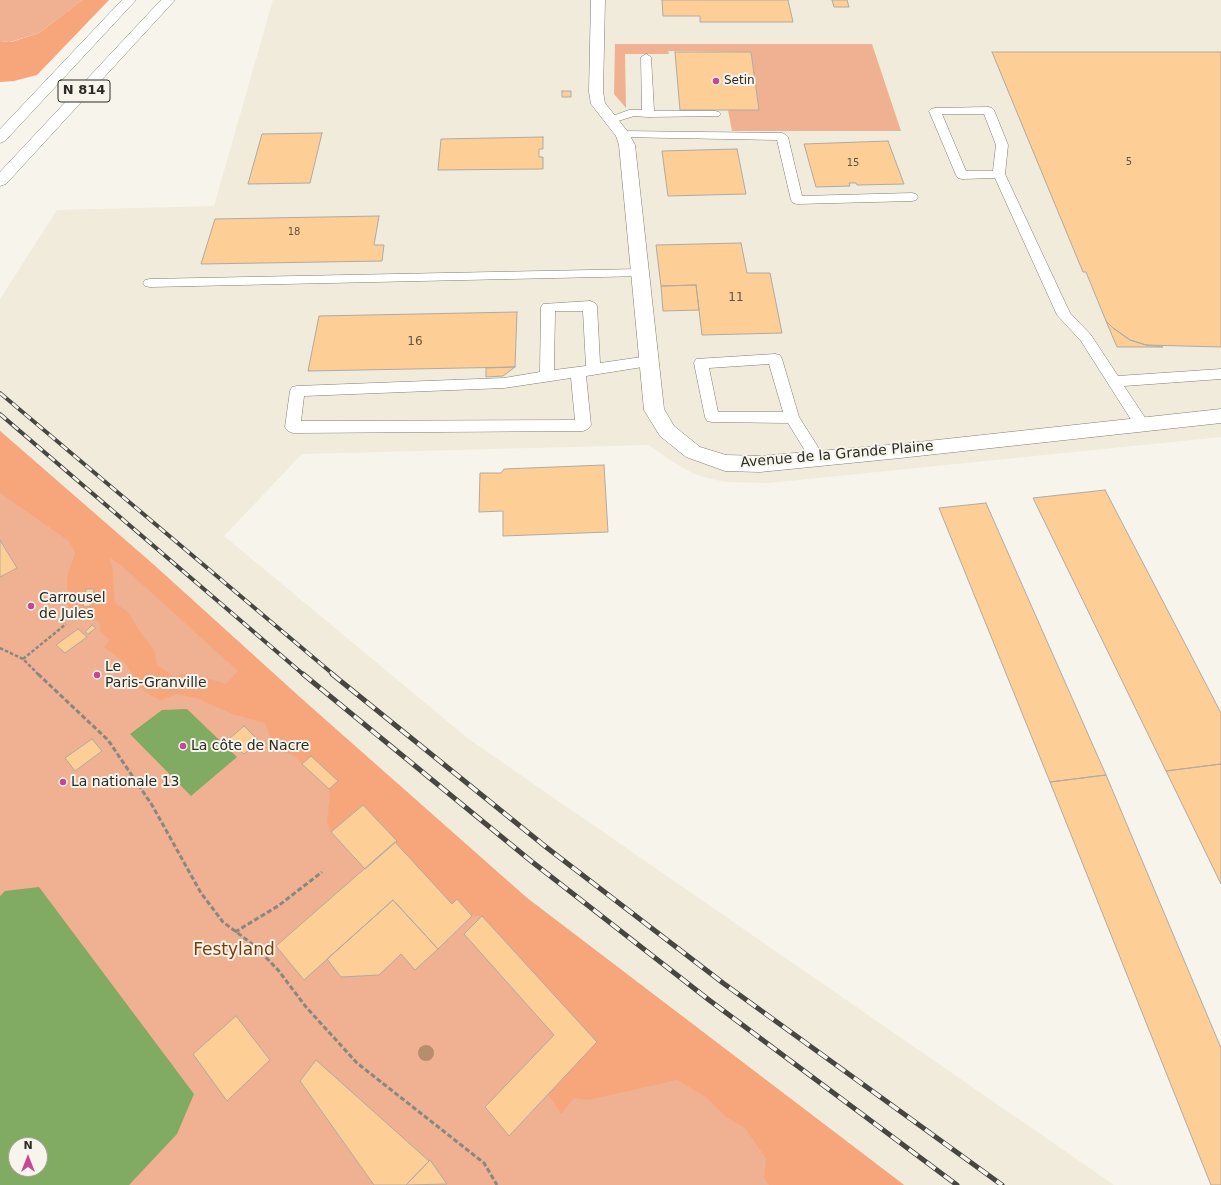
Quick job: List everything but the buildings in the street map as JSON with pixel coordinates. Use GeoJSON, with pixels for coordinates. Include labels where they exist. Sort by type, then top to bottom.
{"type":"FeatureCollection","features":[{"type":"Feature","properties":{"kind":"main road","name":"N 814"},"geometry":{"type":"LineString","coordinates":[[0,138],[129,0]]}},
{"type":"Feature","properties":{"kind":"main road","name":"N 814"},"geometry":{"type":"LineString","coordinates":[[0,181],[168,0]]}},
{"type":"Feature","properties":{"kind":"main road","name":"Avenue de la Grande Plaine"},"geometry":{"type":"LineString","coordinates":[[598,0],[596,92],[598,104],[623,135],[627,145],[654,410],[667,431],[693,452],[725,463],[760,464],[1221,416]]}},
{"type":"Feature","properties":{"kind":"lane"},"geometry":{"type":"LineString","coordinates":[[646,57],[648,114]]}},
{"type":"Feature","properties":{"kind":"lane"},"geometry":{"type":"LineString","coordinates":[[999,174],[962,176],[935,111],[988,110],[1002,145],[999,174],[1064,315],[1086,338],[1142,425]]}},
{"type":"Feature","properties":{"kind":"lane"},"geometry":{"type":"LineString","coordinates":[[610,120],[633,112],[648,114],[715,114]]}},
{"type":"Feature","properties":{"kind":"lane"},"geometry":{"type":"LineString","coordinates":[[623,135],[782,137],[797,200],[912,197]]}},
{"type":"Feature","properties":{"kind":"lane"},"geometry":{"type":"LineString","coordinates":[[150,283],[640,273]]}},
{"type":"Feature","properties":{"kind":"lane"},"geometry":{"type":"LineString","coordinates":[[547,377],[548,307],[590,306],[593,370]]}},
{"type":"Feature","properties":{"kind":"lane"},"geometry":{"type":"LineString","coordinates":[[792,418],[712,417],[701,363],[775,359],[792,418],[817,458]]}},
{"type":"Feature","properties":{"kind":"lane"},"geometry":{"type":"LineString","coordinates":[[578,372],[583,425],[292,427],[297,391],[504,383],[650,361]]}},
{"type":"Feature","properties":{"kind":"lane"},"geometry":{"type":"LineString","coordinates":[[1114,381],[1221,374]]}},
{"type":"Feature","properties":{"kind":"path"},"geometry":{"type":"LineString","coordinates":[[23,659],[66,624]]}},
{"type":"Feature","properties":{"kind":"path"},"geometry":{"type":"LineString","coordinates":[[0,648],[23,659],[108,740],[152,806],[201,893],[223,922],[255,946],[278,970],[306,1007],[357,1063],[484,1163],[497,1185]]}},
{"type":"Feature","properties":{"kind":"path"},"geometry":{"type":"LineString","coordinates":[[235,932],[278,906],[322,872]]}},
{"type":"Feature","properties":{"kind":"shaded area"},"geometry":{"type":"Polygon","coordinates":[[[82,0],[109,0],[37,75],[14,81],[0,82],[0,41],[11,42],[39,33],[82,0]]]}},
{"type":"Feature","properties":{"kind":"shaded area"},"geometry":{"type":"Polygon","coordinates":[[[273,0],[1221,0],[1221,437],[769,483],[726,482],[707,478],[692,473],[649,445],[302,454],[224,536],[470,740],[1114,1185],[904,1185],[527,898],[303,700],[154,565],[0,431],[0,299],[57,210],[214,206],[273,0]]]}},
{"type":"Feature","properties":{"kind":"shaded area"},"geometry":{"type":"Polygon","coordinates":[[[0,431],[154,565],[303,700],[527,898],[904,1185],[769,1185],[764,1178],[766,1158],[744,1127],[726,1117],[706,1097],[677,1080],[588,1100],[574,1098],[561,1114],[548,1094],[597,1042],[482,916],[472,916],[457,899],[452,904],[395,842],[397,841],[363,805],[331,832],[327,822],[330,795],[329,789],[311,756],[302,764],[294,756],[275,749],[265,723],[232,714],[199,699],[177,694],[161,700],[150,695],[140,687],[125,663],[104,647],[110,640],[100,631],[100,624],[94,619],[68,611],[67,577],[75,553],[69,541],[0,493],[0,431]],[[109,557],[112,566],[115,603],[128,612],[140,632],[154,650],[157,665],[173,676],[190,673],[226,684],[238,671],[122,566],[109,557]]]}},
{"type":"Feature","properties":{"kind":"shaded area","name":"La côte de Nacre"},"geometry":{"type":"Polygon","coordinates":[[[187,709],[237,757],[191,796],[130,734],[162,710],[187,709]]]}},
{"type":"Feature","properties":{"kind":"shaded area"},"geometry":{"type":"Polygon","coordinates":[[[39,887],[194,1094],[177,1134],[129,1185],[0,1185],[0,896],[5,891],[39,887]]]}},
{"type":"Feature","properties":{"kind":"green space"},"geometry":{"type":"Polygon","coordinates":[[[0,0],[82,0],[39,33],[10,42],[0,41],[0,0]]]}},
{"type":"Feature","properties":{"kind":"green space"},"geometry":{"type":"Polygon","coordinates":[[[615,44],[872,44],[901,131],[732,131],[728,110],[759,109],[751,52],[668,51],[669,54],[625,54],[626,108],[614,94],[615,44]]]}},
{"type":"Feature","properties":{"kind":"green space","name":"Festyland"},"geometry":{"type":"Polygon","coordinates":[[[0,431],[154,565],[303,700],[527,898],[904,1185],[0,1185],[0,431]]]}},
{"type":"Feature","properties":{"kind":"railway"},"geometry":{"type":"LineString","coordinates":[[0,393],[334,675]]}},
{"type":"Feature","properties":{"kind":"railway"},"geometry":{"type":"LineString","coordinates":[[0,414],[304,675]]}},
{"type":"Feature","properties":{"kind":"railway"},"geometry":{"type":"LineString","coordinates":[[303,674],[531,861],[709,1000],[957,1185]]}},
{"type":"Feature","properties":{"kind":"railway"},"geometry":{"type":"LineString","coordinates":[[332,674],[546,847],[723,983],[1002,1185]]}},
{"type":"Feature","properties":{"kind":"place","name":"Setin"},"geometry":{"type":"Point","coordinates":[716,81]}},
{"type":"Feature","properties":{"kind":"place","name":"Carrousel de Jules"},"geometry":{"type":"Point","coordinates":[31,606]}},
{"type":"Feature","properties":{"kind":"place","name":"Le Paris-Granville"},"geometry":{"type":"Point","coordinates":[97,675]}},
{"type":"Feature","properties":{"kind":"place","name":"La côte de Nacre"},"geometry":{"type":"Point","coordinates":[183,746]}},
{"type":"Feature","properties":{"kind":"place","name":"La nationale 13"},"geometry":{"type":"Point","coordinates":[63,782]}}]}
